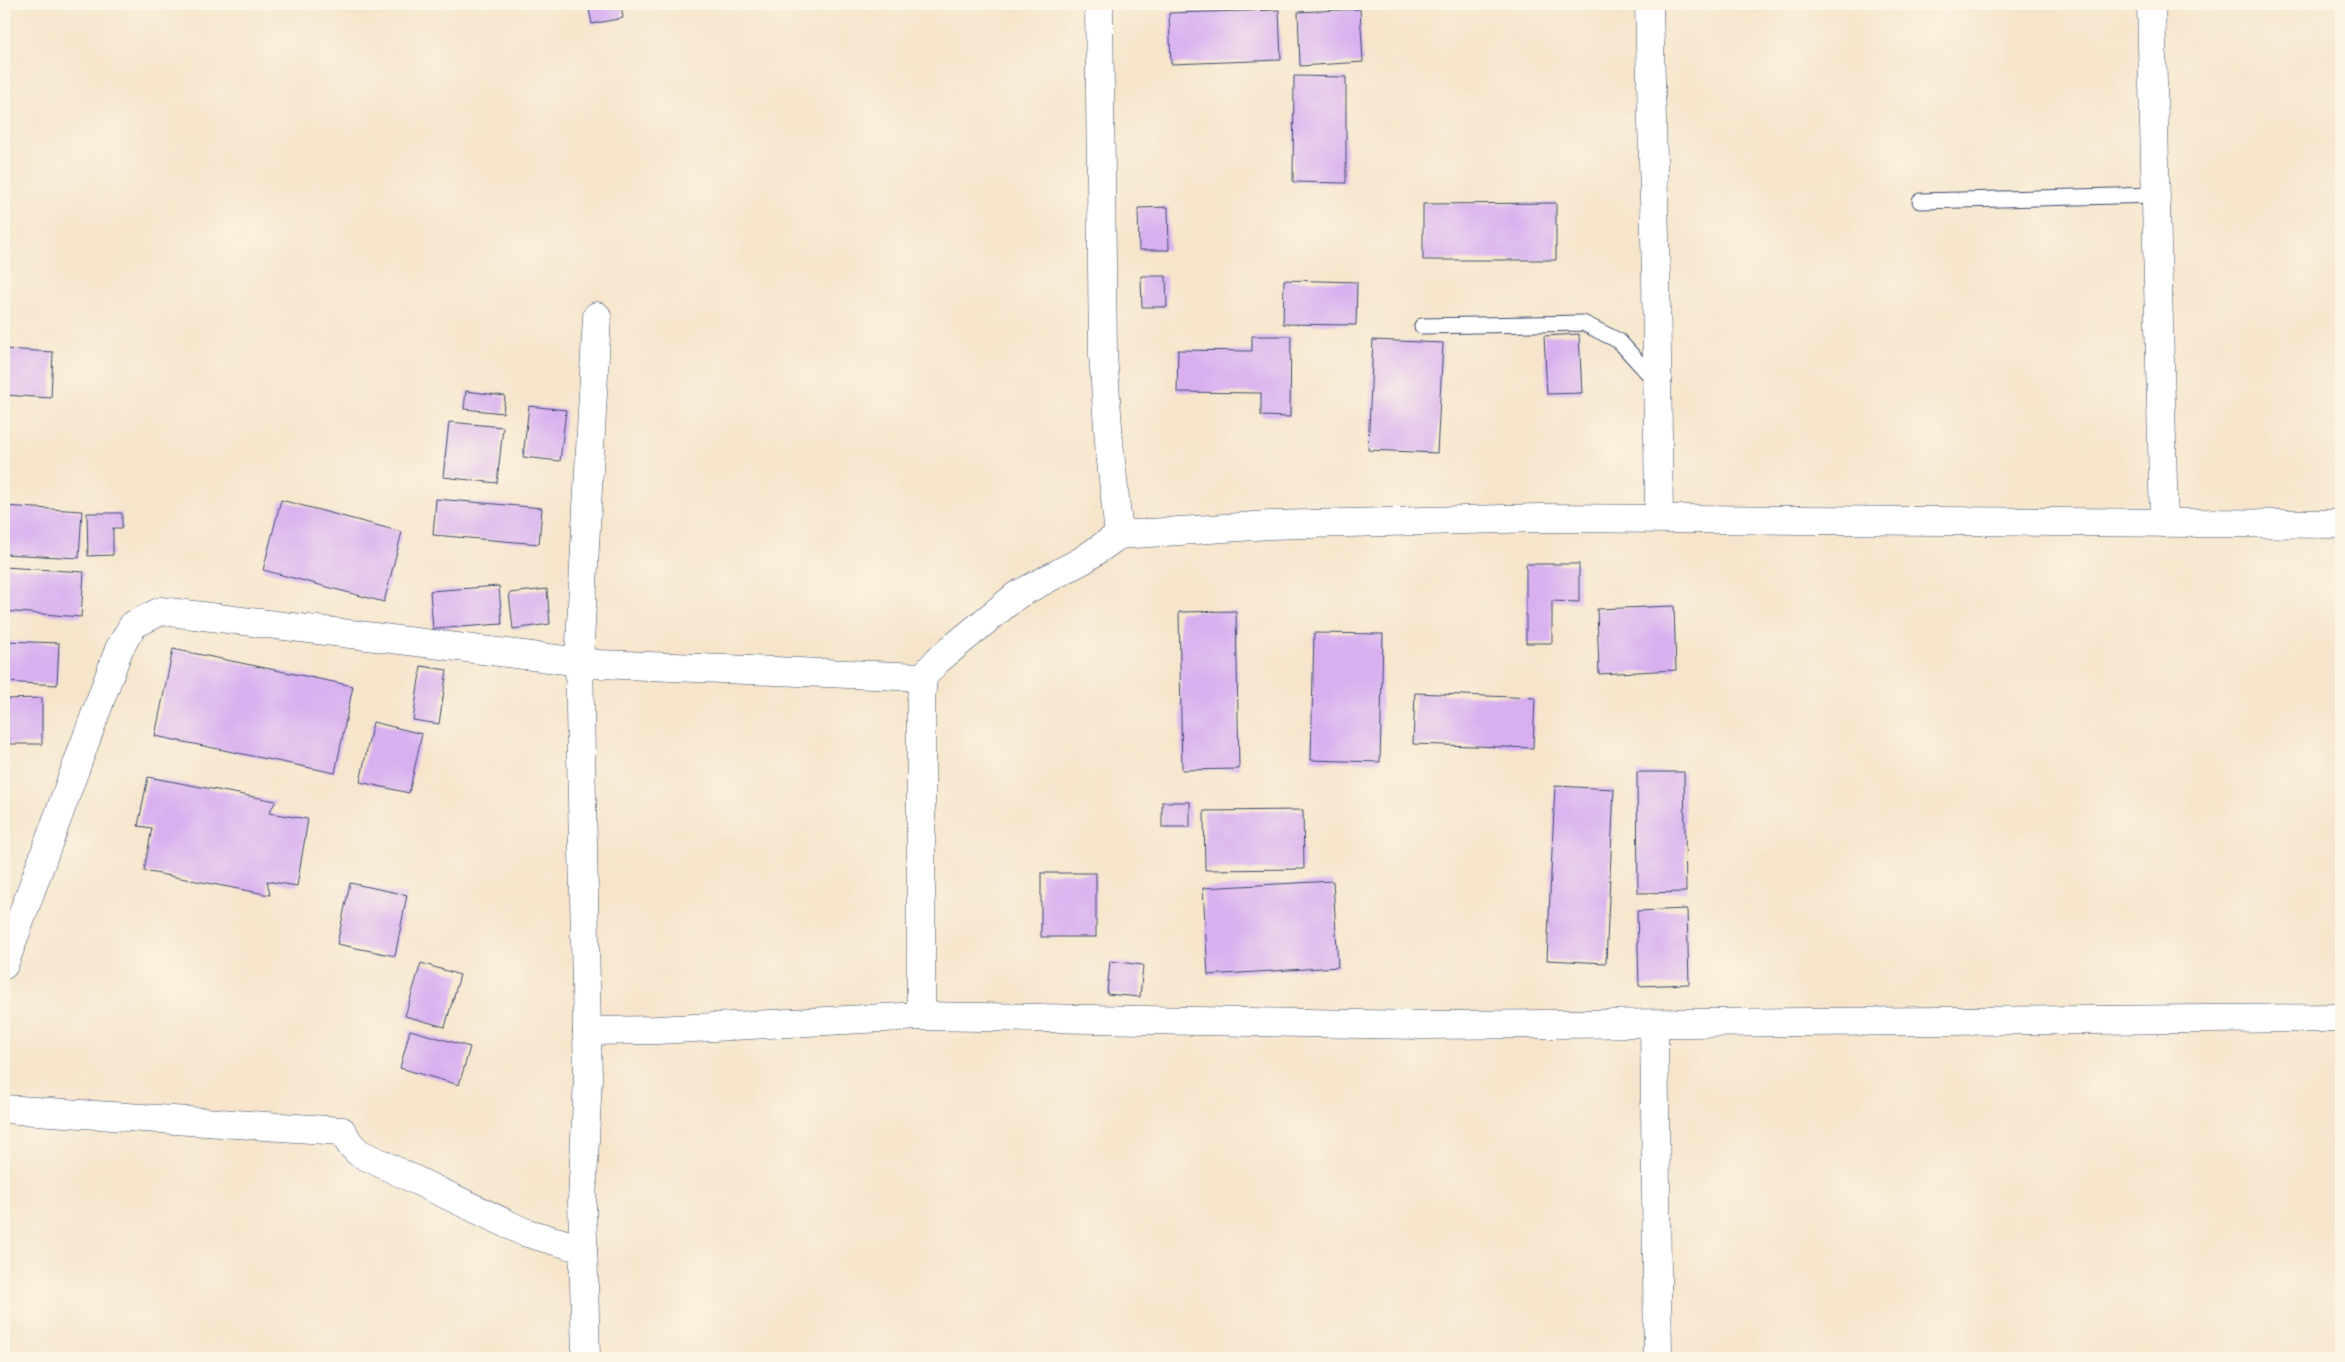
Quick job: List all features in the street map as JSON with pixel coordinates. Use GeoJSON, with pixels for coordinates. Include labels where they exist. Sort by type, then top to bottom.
{"type":"FeatureCollection","features":[{"type":"Feature","properties":{"kind":"street"},"geometry":{"type":"LineString","coordinates":[[1099,4],[1103,354],[1108,442],[1119,535]]}},
{"type":"Feature","properties":{"kind":"street"},"geometry":{"type":"LineString","coordinates":[[1649,4],[1659,518]]}},
{"type":"Feature","properties":{"kind":"street"},"geometry":{"type":"LineString","coordinates":[[2152,4],[2164,522]]}},
{"type":"Feature","properties":{"kind":"street"},"geometry":{"type":"LineString","coordinates":[[586,1358],[583,1249],[588,1078],[579,662],[597,316]]}},
{"type":"Feature","properties":{"kind":"street"},"geometry":{"type":"LineString","coordinates":[[922,1016],[921,701],[924,677],[938,660],[1017,596],[1083,560],[1119,535],[1270,525],[1540,518],[2341,524]]}},
{"type":"Feature","properties":{"kind":"street"},"geometry":{"type":"LineString","coordinates":[[4,965],[119,649],[133,625],[161,611],[579,662],[924,677]]}},
{"type":"Feature","properties":{"kind":"street"},"geometry":{"type":"LineString","coordinates":[[587,1032],[922,1016],[1418,1026],[2341,1018]]}},
{"type":"Feature","properties":{"kind":"street"},"geometry":{"type":"LineString","coordinates":[[1654,1024],[1658,1358]]}},
{"type":"Feature","properties":{"kind":"street"},"geometry":{"type":"LineString","coordinates":[[4,1109],[342,1131],[350,1144],[359,1153],[524,1232],[583,1249]]}},
{"type":"Feature","properties":{"kind":"lane"},"geometry":{"type":"LineString","coordinates":[[1920,201],[2156,195]]}},
{"type":"Feature","properties":{"kind":"lane"},"geometry":{"type":"LineString","coordinates":[[1422,326],[1583,323],[1619,341],[1657,384]]}},
{"type":"Feature","properties":{"kind":"building"},"geometry":{"type":"Polygon","coordinates":[[[588,4],[621,4],[623,18],[592,24],[588,4]]]}},
{"type":"Feature","properties":{"kind":"building"},"geometry":{"type":"Polygon","coordinates":[[[1360,9],[1363,62],[1300,66],[1298,12],[1360,9]]]}},
{"type":"Feature","properties":{"kind":"building"},"geometry":{"type":"Polygon","coordinates":[[[1279,10],[1281,60],[1171,64],[1169,13],[1279,10]]]}},
{"type":"Feature","properties":{"kind":"building"},"geometry":{"type":"Polygon","coordinates":[[[1294,76],[1346,77],[1346,183],[1293,182],[1294,76]]]}},
{"type":"Feature","properties":{"kind":"building"},"geometry":{"type":"Polygon","coordinates":[[[4,120],[9,142],[4,143],[4,120]]]}},
{"type":"Feature","properties":{"kind":"building"},"geometry":{"type":"Polygon","coordinates":[[[1556,203],[1556,260],[1423,260],[1423,204],[1556,203]]]}},
{"type":"Feature","properties":{"kind":"building"},"geometry":{"type":"Polygon","coordinates":[[[1168,207],[1169,250],[1139,250],[1138,208],[1168,207]]]}},
{"type":"Feature","properties":{"kind":"building"},"geometry":{"type":"Polygon","coordinates":[[[1141,276],[1166,276],[1167,307],[1142,307],[1141,276]]]}},
{"type":"Feature","properties":{"kind":"building"},"geometry":{"type":"Polygon","coordinates":[[[1284,280],[1357,282],[1356,325],[1283,324],[1284,280]]]}},
{"type":"Feature","properties":{"kind":"building"},"geometry":{"type":"Polygon","coordinates":[[[1579,334],[1582,393],[1547,394],[1544,336],[1579,334]]]}},
{"type":"Feature","properties":{"kind":"building"},"geometry":{"type":"Polygon","coordinates":[[[1252,336],[1291,336],[1290,417],[1261,416],[1261,393],[1177,392],[1178,350],[1252,351],[1252,336]]]}},
{"type":"Feature","properties":{"kind":"building"},"geometry":{"type":"Polygon","coordinates":[[[1373,340],[1443,343],[1437,453],[1368,450],[1373,340]]]}},
{"type":"Feature","properties":{"kind":"building"},"geometry":{"type":"Polygon","coordinates":[[[4,349],[53,352],[51,398],[4,395],[4,349]]]}},
{"type":"Feature","properties":{"kind":"building"},"geometry":{"type":"Polygon","coordinates":[[[466,391],[505,396],[503,413],[464,409],[466,391]]]}},
{"type":"Feature","properties":{"kind":"building"},"geometry":{"type":"Polygon","coordinates":[[[529,406],[566,410],[560,461],[523,457],[529,406]]]}},
{"type":"Feature","properties":{"kind":"building"},"geometry":{"type":"Polygon","coordinates":[[[449,422],[503,427],[497,483],[443,477],[449,422]]]}},
{"type":"Feature","properties":{"kind":"building"},"geometry":{"type":"Polygon","coordinates":[[[436,499],[542,508],[539,544],[433,535],[436,499]]]}},
{"type":"Feature","properties":{"kind":"building"},"geometry":{"type":"Polygon","coordinates":[[[281,500],[402,532],[384,602],[263,570],[281,500]]]}},
{"type":"Feature","properties":{"kind":"building"},"geometry":{"type":"Polygon","coordinates":[[[4,506],[82,511],[79,558],[4,554],[4,506]]]}},
{"type":"Feature","properties":{"kind":"building"},"geometry":{"type":"Polygon","coordinates":[[[87,513],[122,513],[122,528],[113,528],[113,555],[88,556],[87,513]]]}},
{"type":"Feature","properties":{"kind":"building"},"geometry":{"type":"Polygon","coordinates":[[[1526,564],[1579,564],[1579,602],[1552,601],[1552,643],[1526,643],[1526,564]]]}},
{"type":"Feature","properties":{"kind":"building"},"geometry":{"type":"Polygon","coordinates":[[[4,567],[84,572],[81,617],[4,611],[4,567]]]}},
{"type":"Feature","properties":{"kind":"building"},"geometry":{"type":"Polygon","coordinates":[[[499,586],[502,624],[433,629],[430,591],[499,586]]]}},
{"type":"Feature","properties":{"kind":"building"},"geometry":{"type":"Polygon","coordinates":[[[547,589],[550,624],[513,629],[509,593],[547,589]]]}},
{"type":"Feature","properties":{"kind":"building"},"geometry":{"type":"Polygon","coordinates":[[[1674,606],[1676,670],[1599,674],[1597,609],[1674,606]]]}},
{"type":"Feature","properties":{"kind":"building"},"geometry":{"type":"Polygon","coordinates":[[[1236,611],[1239,769],[1182,770],[1179,612],[1236,611]]]}},
{"type":"Feature","properties":{"kind":"building"},"geometry":{"type":"Polygon","coordinates":[[[1314,633],[1383,634],[1380,762],[1311,760],[1314,633]]]}},
{"type":"Feature","properties":{"kind":"building"},"geometry":{"type":"Polygon","coordinates":[[[4,641],[59,643],[57,685],[4,682],[4,641]]]}},
{"type":"Feature","properties":{"kind":"building"},"geometry":{"type":"Polygon","coordinates":[[[173,649],[353,686],[335,773],[155,736],[173,649]]]}},
{"type":"Feature","properties":{"kind":"building"},"geometry":{"type":"Polygon","coordinates":[[[421,666],[447,670],[439,724],[413,720],[421,666]]]}},
{"type":"Feature","properties":{"kind":"building"},"geometry":{"type":"Polygon","coordinates":[[[1415,693],[1535,698],[1533,748],[1413,744],[1415,693]]]}},
{"type":"Feature","properties":{"kind":"building"},"geometry":{"type":"Polygon","coordinates":[[[42,698],[42,744],[4,744],[4,699],[42,698]]]}},
{"type":"Feature","properties":{"kind":"building"},"geometry":{"type":"Polygon","coordinates":[[[373,722],[422,734],[409,793],[360,782],[373,722]]]}},
{"type":"Feature","properties":{"kind":"building"},"geometry":{"type":"Polygon","coordinates":[[[1637,772],[1684,772],[1686,892],[1638,893],[1637,772]]]}},
{"type":"Feature","properties":{"kind":"building"},"geometry":{"type":"Polygon","coordinates":[[[148,777],[276,801],[269,813],[308,819],[297,886],[267,881],[270,895],[144,871],[152,828],[138,826],[148,777]]]}},
{"type":"Feature","properties":{"kind":"building"},"geometry":{"type":"Polygon","coordinates":[[[1555,786],[1614,789],[1606,963],[1547,960],[1555,786]]]}},
{"type":"Feature","properties":{"kind":"building"},"geometry":{"type":"Polygon","coordinates":[[[1162,802],[1190,802],[1190,827],[1162,827],[1162,802]]]}},
{"type":"Feature","properties":{"kind":"building"},"geometry":{"type":"Polygon","coordinates":[[[1303,810],[1304,869],[1205,870],[1204,811],[1303,810]]]}},
{"type":"Feature","properties":{"kind":"building"},"geometry":{"type":"Polygon","coordinates":[[[1041,873],[1096,873],[1096,937],[1041,937],[1041,873]]]}},
{"type":"Feature","properties":{"kind":"building"},"geometry":{"type":"Polygon","coordinates":[[[1333,881],[1338,967],[1208,975],[1203,888],[1333,881]]]}},
{"type":"Feature","properties":{"kind":"building"},"geometry":{"type":"Polygon","coordinates":[[[350,883],[407,895],[395,956],[337,944],[350,883]]]}},
{"type":"Feature","properties":{"kind":"building"},"geometry":{"type":"Polygon","coordinates":[[[1687,909],[1689,984],[1639,986],[1637,911],[1687,909]]]}},
{"type":"Feature","properties":{"kind":"building"},"geometry":{"type":"Polygon","coordinates":[[[1110,961],[1143,965],[1140,997],[1107,994],[1110,961]]]}},
{"type":"Feature","properties":{"kind":"building"},"geometry":{"type":"Polygon","coordinates":[[[421,963],[460,975],[445,1027],[405,1016],[421,963]]]}},
{"type":"Feature","properties":{"kind":"building"},"geometry":{"type":"Polygon","coordinates":[[[410,1030],[470,1047],[459,1085],[400,1068],[410,1030]]]}}]}
